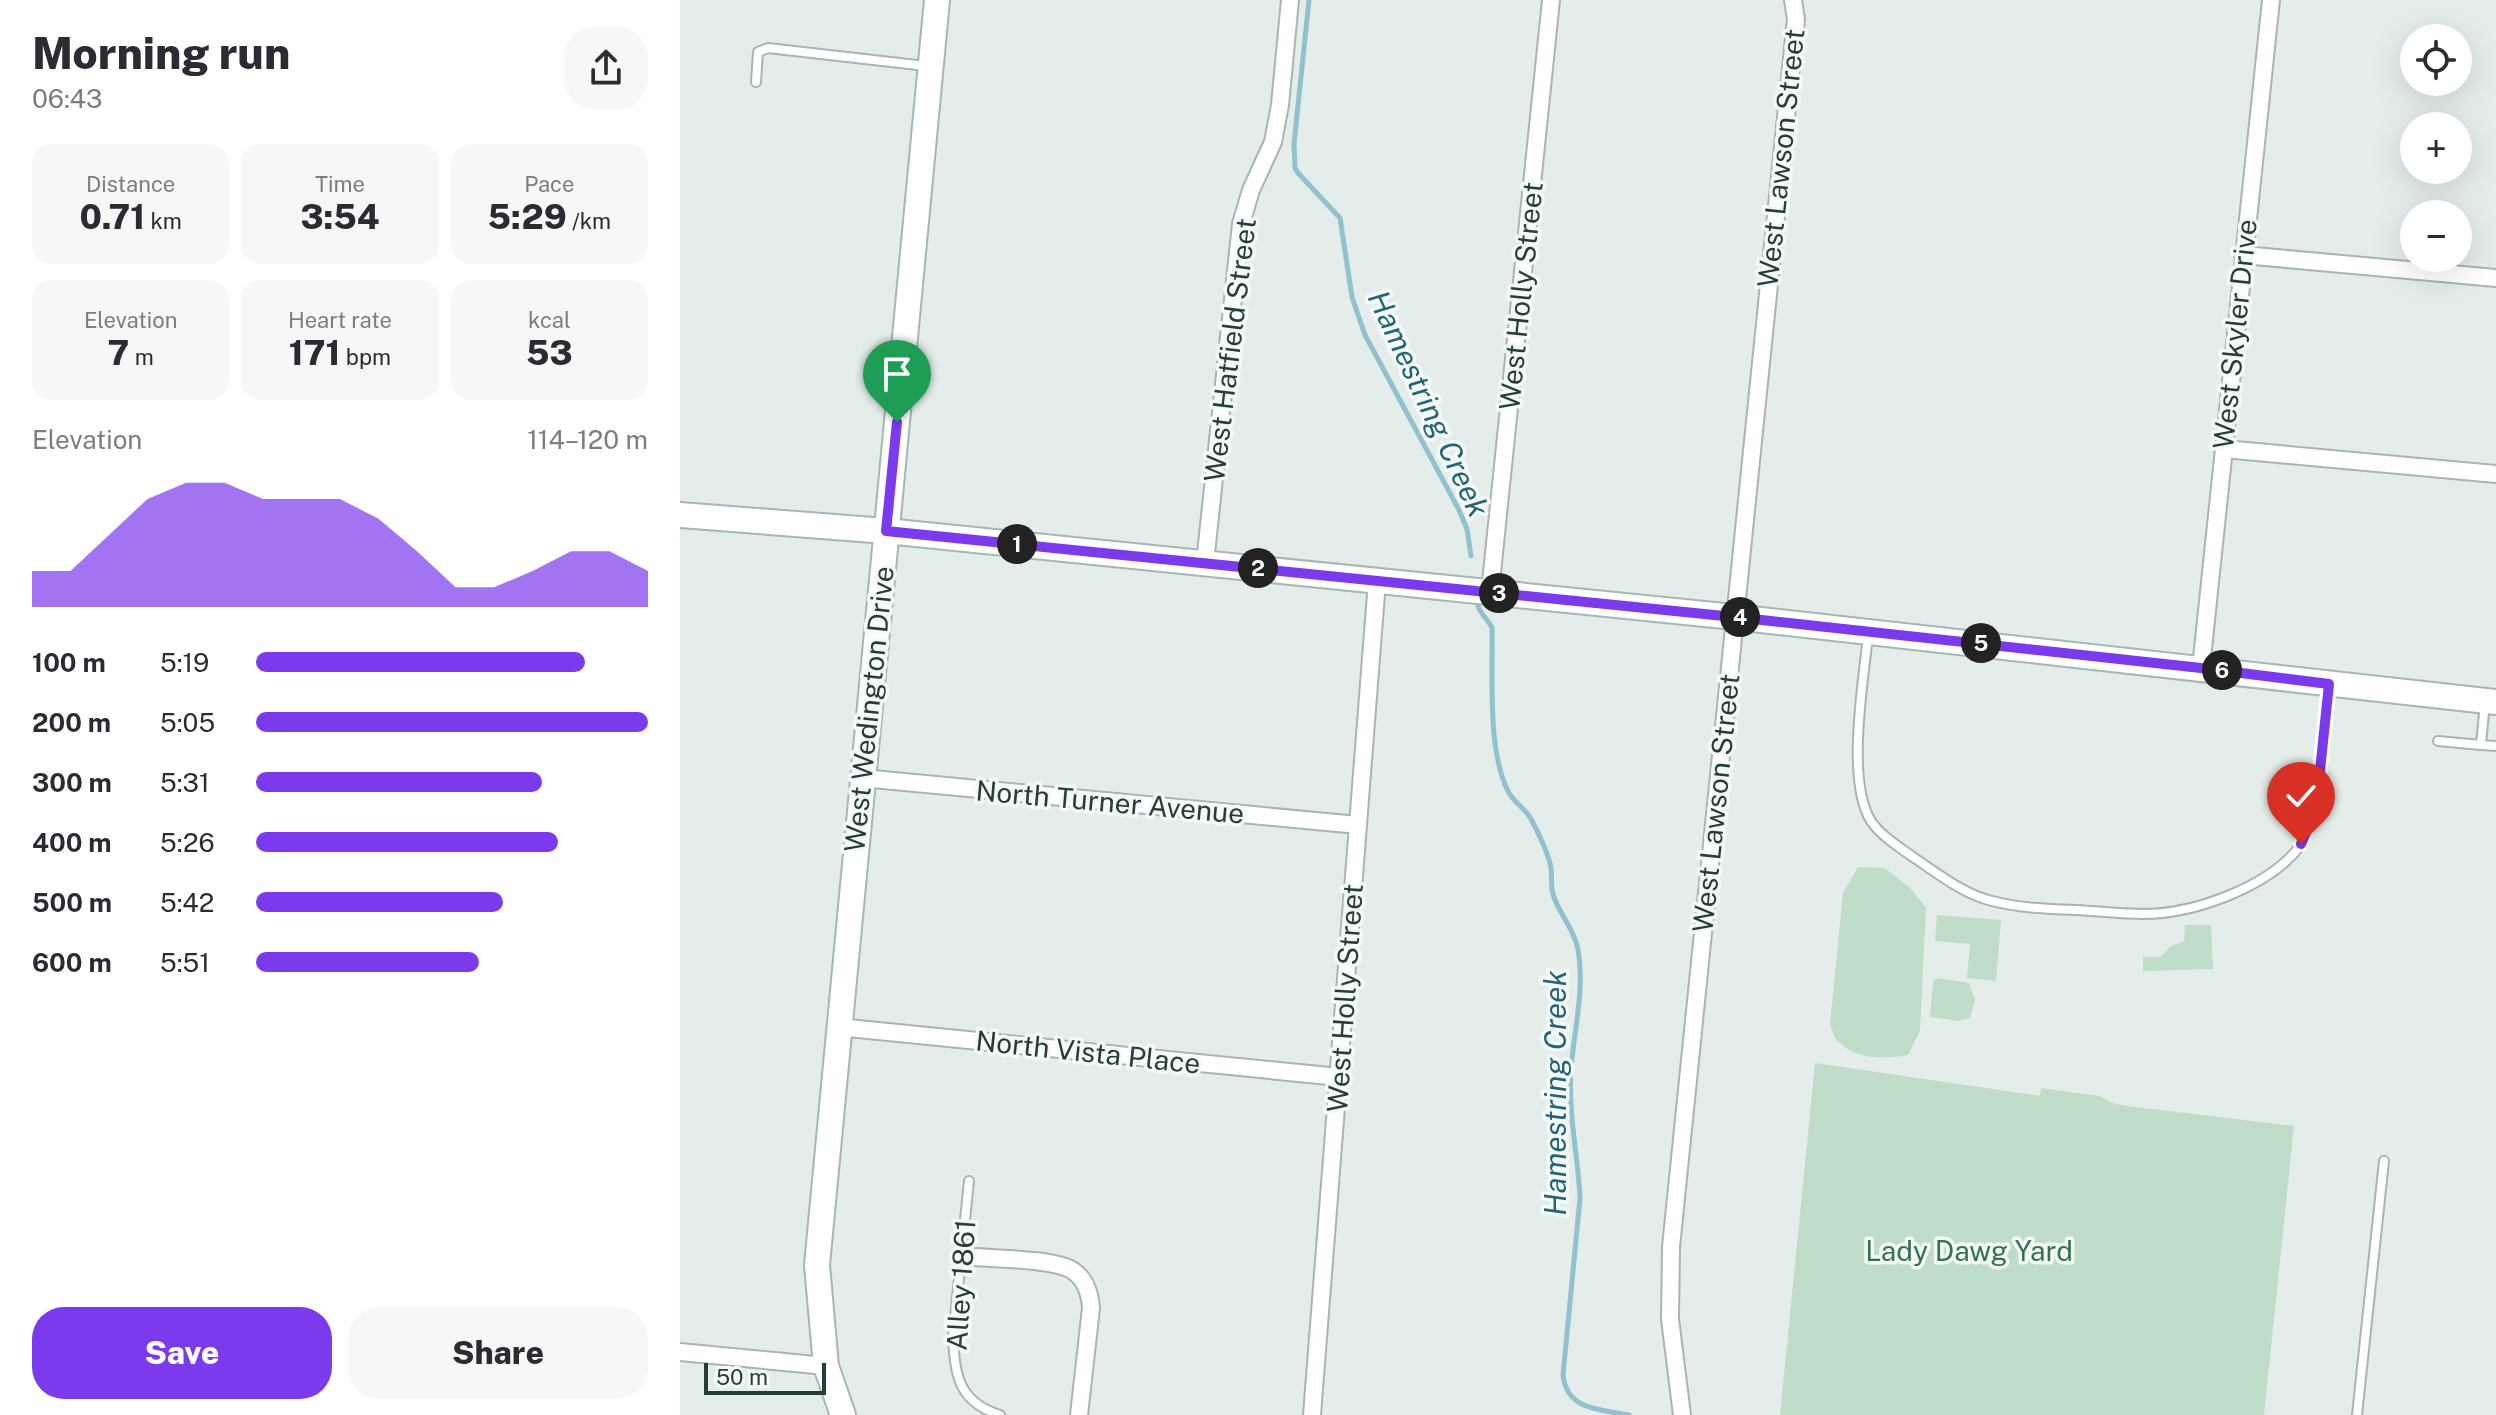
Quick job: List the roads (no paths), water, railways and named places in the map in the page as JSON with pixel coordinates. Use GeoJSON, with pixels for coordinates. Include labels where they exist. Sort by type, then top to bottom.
{"type":"FeatureCollection","features":[{"type":"Feature","properties":{"kind":"street","name":"West Wedington Drive"},"geometry":{"type":"LineString","coordinates":[[843,1415],[826,1366],[817,1265],[937,0]]}},
{"type":"Feature","properties":{"kind":"street","name":"West Hatfield Street"},"geometry":{"type":"LineString","coordinates":[[1205,563],[1241,224],[1251,190],[1273,142],[1280,105],[1290,0]]}},
{"type":"Feature","properties":{"kind":"street","name":"West Holly Street"},"geometry":{"type":"LineString","coordinates":[[1490,592],[1551,0]]}},
{"type":"Feature","properties":{"kind":"street","name":"West Lawson Street"},"geometry":{"type":"LineString","coordinates":[[1682,1415],[1670,1319],[1671,1247],[1796,19],[1793,0]]}},
{"type":"Feature","properties":{"kind":"street","name":"West Skyler Drive"},"geometry":{"type":"LineString","coordinates":[[2201,668],[2271,0]]}},
{"type":"Feature","properties":{"kind":"street"},"geometry":{"type":"LineString","coordinates":[[2243,255],[2496,278]]}},
{"type":"Feature","properties":{"kind":"street"},"geometry":{"type":"LineString","coordinates":[[2224,449],[2496,474]]}},
{"type":"Feature","properties":{"kind":"street"},"geometry":{"type":"LineString","coordinates":[[680,515],[886,531],[1734,617],[2491,702]]}},
{"type":"Feature","properties":{"kind":"street","name":"West Holly Street"},"geometry":{"type":"LineString","coordinates":[[1312,1415],[1377,581]]}},
{"type":"Feature","properties":{"kind":"street","name":"North Turner Avenue"},"geometry":{"type":"LineString","coordinates":[[862,778],[1358,825]]}},
{"type":"Feature","properties":{"kind":"street","name":"North Vista Place"},"geometry":{"type":"LineString","coordinates":[[838,1027],[1339,1077]]}},
{"type":"Feature","properties":{"kind":"street"},"geometry":{"type":"LineString","coordinates":[[963,1256],[1058,1265],[1073,1271],[1084,1282],[1090,1294],[1091,1308],[1079,1415]]}},
{"type":"Feature","properties":{"kind":"street"},"geometry":{"type":"LineString","coordinates":[[680,1352],[826,1366]]}},
{"type":"Feature","properties":{"kind":"lane"},"geometry":{"type":"LineString","coordinates":[[756,82],[758,52],[768,48],[931,66]]}},
{"type":"Feature","properties":{"kind":"lane"},"geometry":{"type":"LineString","coordinates":[[1868,631],[1859,734],[1860,794],[1872,823],[1899,847],[1954,885],[1989,901],[2040,909],[2145,914],[2182,909],[2242,891],[2280,866],[2301,844],[2316,809],[2329,684]]}},
{"type":"Feature","properties":{"kind":"lane"},"geometry":{"type":"LineString","coordinates":[[2481,745],[2491,702]]}},
{"type":"Feature","properties":{"kind":"lane"},"geometry":{"type":"LineString","coordinates":[[2438,741],[2496,746]]}},
{"type":"Feature","properties":{"kind":"lane"},"geometry":{"type":"LineString","coordinates":[[2357,1415],[2384,1161]]}},
{"type":"Feature","properties":{"kind":"lane","name":"Alley 1861"},"geometry":{"type":"LineString","coordinates":[[969,1181],[953,1336],[955,1361],[959,1379],[968,1396],[981,1409],[1000,1415]]}},
{"type":"Feature","properties":{"kind":"waterway","name":"Hamestring Creek"},"geometry":{"type":"LineString","coordinates":[[1309,0],[1294,144],[1295,168],[1340,218],[1352,297],[1365,335],[1459,510],[1467,529],[1471,556]]}},
{"type":"Feature","properties":{"kind":"waterway","name":"Hamestring Creek"},"geometry":{"type":"LineString","coordinates":[[1478,606],[1492,628],[1492,711],[1501,774],[1510,795],[1528,815],[1544,846],[1551,867],[1553,894],[1576,941],[1580,965],[1580,995],[1570,1086],[1580,1198],[1563,1375],[1566,1387],[1578,1402],[1629,1415]]}},
{"type":"Feature","properties":{"kind":"park label","name":"Lady Dawg Yard"},"geometry":{"type":"Point","coordinates":[1969,1251]}}]}
